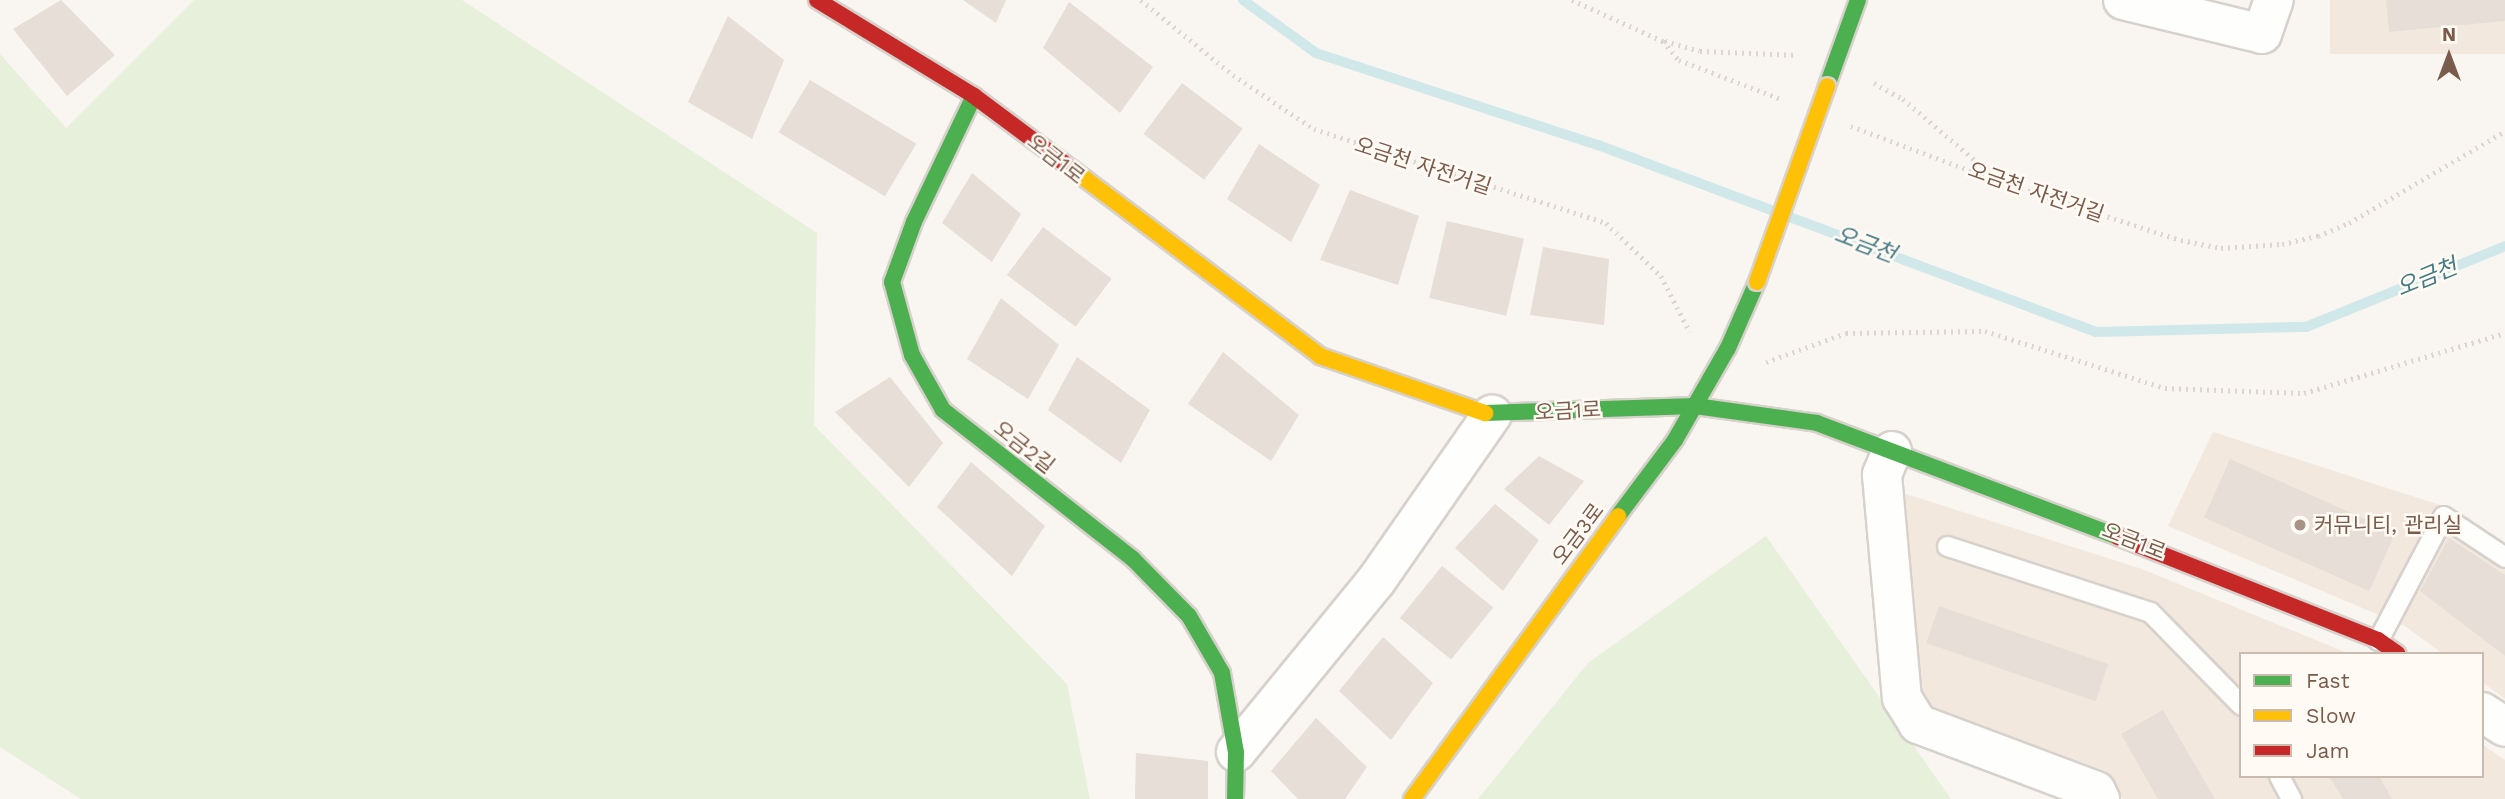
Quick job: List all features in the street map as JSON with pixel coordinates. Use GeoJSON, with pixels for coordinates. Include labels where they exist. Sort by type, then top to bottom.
{"type":"FeatureCollection","features":[{"type":"Feature","properties":{"kind":"street","name":"오금1로"},"geometry":{"type":"LineString","coordinates":[[817,0],[974,96],[1320,356],[1492,415],[1695,406],[1817,424],[2244,584],[2378,640],[2395,652]]}},
{"type":"Feature","properties":{"kind":"street","name":"오금3로"},"geometry":{"type":"LineString","coordinates":[[1412,799],[1479,702],[1675,440],[1728,348],[1756,282],[1858,0]]}},
{"type":"Feature","properties":{"kind":"street"},"geometry":{"type":"LineString","coordinates":[[2123,0],[2262,34],[2274,0]]}},
{"type":"Feature","properties":{"kind":"street","name":"오금2길"},"geometry":{"type":"LineString","coordinates":[[974,96],[914,222],[892,282],[912,355],[943,410],[1133,559],[1189,616],[1223,673],[1236,752],[1235,799]]}},
{"type":"Feature","properties":{"kind":"street"},"geometry":{"type":"LineString","coordinates":[[1236,752],[1376,581],[1492,415]]}},
{"type":"Feature","properties":{"kind":"street"},"geometry":{"type":"LineString","coordinates":[[1892,451],[1882,475],[1902,698],[1919,724],[2096,791],[2100,799]]}},
{"type":"Feature","properties":{"kind":"street"},"geometry":{"type":"LineString","coordinates":[[2484,713],[2505,727]]}},
{"type":"Feature","properties":{"kind":"lane"},"geometry":{"type":"LineString","coordinates":[[2378,640],[2443,516],[2505,556]]}},
{"type":"Feature","properties":{"kind":"lane"},"geometry":{"type":"LineString","coordinates":[[1947,546],[2150,612],[2239,703]]}},
{"type":"Feature","properties":{"kind":"lane"},"geometry":{"type":"LineString","coordinates":[[2279,778],[2291,799]]}},
{"type":"Feature","properties":{"kind":"path","name":"오금천 자전거길"},"geometry":{"type":"LineString","coordinates":[[1141,0],[1233,75],[1314,129],[1606,223],[1661,276],[1690,332]]}},
{"type":"Feature","properties":{"kind":"path"},"geometry":{"type":"LineString","coordinates":[[1572,0],[1663,40],[1700,51],[1802,55]]}},
{"type":"Feature","properties":{"kind":"path"},"geometry":{"type":"LineString","coordinates":[[1663,40],[1679,60],[1795,104]]}},
{"type":"Feature","properties":{"kind":"path"},"geometry":{"type":"LineString","coordinates":[[1874,83],[1903,99],[2001,182]]}},
{"type":"Feature","properties":{"kind":"path","name":"오금천 자전거길"},"geometry":{"type":"LineString","coordinates":[[1847,124],[2001,182],[2181,240],[2252,248],[2318,236],[2349,223],[2505,131]]}},
{"type":"Feature","properties":{"kind":"path"},"geometry":{"type":"LineString","coordinates":[[1766,362],[1846,333],[1985,331],[2165,388],[2304,393],[2505,333]]}},
{"type":"Feature","properties":{"kind":"shaded area"},"geometry":{"type":"Polygon","coordinates":[[[2330,0],[2505,0],[2505,54],[2330,54],[2330,0]]]}},
{"type":"Feature","properties":{"kind":"shaded area"},"geometry":{"type":"Polygon","coordinates":[[[2213,432],[2443,506],[2505,543],[2505,699],[2484,683],[2484,652],[2440,652],[2405,626],[2168,526],[2213,432]]]}},
{"type":"Feature","properties":{"kind":"shaded area"},"geometry":{"type":"Polygon","coordinates":[[[1900,492],[2142,569],[2345,652],[2239,652],[2239,778],[2484,778],[2484,745],[2505,760],[2505,799],[2123,799],[2106,771],[1934,708],[1919,694],[1900,492]]]}},
{"type":"Feature","properties":{"kind":"green space"},"geometry":{"type":"Polygon","coordinates":[[[194,0],[462,0],[817,233],[814,425],[1067,684],[1090,799],[81,799],[0,747],[0,54],[66,128],[194,0]]]}},
{"type":"Feature","properties":{"kind":"green space"},"geometry":{"type":"Polygon","coordinates":[[[1766,536],[1951,799],[1478,799],[1588,663],[1766,536]]]}},
{"type":"Feature","properties":{"kind":"building"},"geometry":{"type":"Polygon","coordinates":[[[61,0],[115,55],[67,96],[13,29],[61,0]]]}},
{"type":"Feature","properties":{"kind":"building"},"geometry":{"type":"Polygon","coordinates":[[[963,0],[1006,0],[996,23],[963,0]]]}},
{"type":"Feature","properties":{"kind":"building"},"geometry":{"type":"Polygon","coordinates":[[[2386,0],[2505,0],[2505,21],[2389,32],[2386,0]]]}},
{"type":"Feature","properties":{"kind":"building"},"geometry":{"type":"Polygon","coordinates":[[[1069,2],[1153,67],[1120,113],[1043,48],[1069,2]]]}},
{"type":"Feature","properties":{"kind":"building"},"geometry":{"type":"Polygon","coordinates":[[[728,16],[784,60],[752,139],[688,102],[728,16]]]}},
{"type":"Feature","properties":{"kind":"building"},"geometry":{"type":"Polygon","coordinates":[[[810,80],[916,144],[885,196],[779,132],[810,80]]]}},
{"type":"Feature","properties":{"kind":"building"},"geometry":{"type":"Polygon","coordinates":[[[1182,83],[1243,129],[1204,180],[1143,134],[1182,83]]]}},
{"type":"Feature","properties":{"kind":"building"},"geometry":{"type":"Polygon","coordinates":[[[1259,144],[1320,185],[1291,242],[1227,199],[1259,144]]]}},
{"type":"Feature","properties":{"kind":"building"},"geometry":{"type":"Polygon","coordinates":[[[972,173],[1021,214],[992,262],[942,223],[972,173]]]}},
{"type":"Feature","properties":{"kind":"building"},"geometry":{"type":"Polygon","coordinates":[[[1350,190],[1419,216],[1398,285],[1320,260],[1350,190]]]}},
{"type":"Feature","properties":{"kind":"building"},"geometry":{"type":"Polygon","coordinates":[[[1447,221],[1524,239],[1506,316],[1429,298],[1447,221]]]}},
{"type":"Feature","properties":{"kind":"building"},"geometry":{"type":"Polygon","coordinates":[[[1043,227],[1112,279],[1076,327],[1007,275],[1043,227]]]}},
{"type":"Feature","properties":{"kind":"building"},"geometry":{"type":"Polygon","coordinates":[[[1543,247],[1609,259],[1604,325],[1530,315],[1543,247]]]}},
{"type":"Feature","properties":{"kind":"building"},"geometry":{"type":"Polygon","coordinates":[[[1001,298],[1059,345],[1028,399],[967,359],[1001,298]]]}},
{"type":"Feature","properties":{"kind":"building"},"geometry":{"type":"Polygon","coordinates":[[[1223,352],[1299,415],[1271,461],[1188,404],[1223,352]]]}},
{"type":"Feature","properties":{"kind":"building"},"geometry":{"type":"Polygon","coordinates":[[[1077,357],[1150,410],[1121,463],[1048,410],[1077,357]]]}},
{"type":"Feature","properties":{"kind":"building"},"geometry":{"type":"Polygon","coordinates":[[[890,377],[943,443],[909,487],[835,412],[890,377]]]}},
{"type":"Feature","properties":{"kind":"building"},"geometry":{"type":"Polygon","coordinates":[[[1539,456],[1584,481],[1549,525],[1504,489],[1539,456]]]}},
{"type":"Feature","properties":{"kind":"building","name":"커뮤니티, 관리실"},"geometry":{"type":"Polygon","coordinates":[[[2230,459],[2395,533],[2369,591],[2204,517],[2230,459]]]}},
{"type":"Feature","properties":{"kind":"building"},"geometry":{"type":"Polygon","coordinates":[[[971,462],[1045,526],[1012,576],[937,507],[971,462]]]}},
{"type":"Feature","properties":{"kind":"building"},"geometry":{"type":"Polygon","coordinates":[[[1495,504],[1539,540],[1503,591],[1455,548],[1495,504]]]}},
{"type":"Feature","properties":{"kind":"building"},"geometry":{"type":"Polygon","coordinates":[[[2449,538],[2505,575],[2505,656],[2420,591],[2449,538]]]}},
{"type":"Feature","properties":{"kind":"building"},"geometry":{"type":"Polygon","coordinates":[[[1442,566],[1493,608],[1451,660],[1400,618],[1442,566]]]}},
{"type":"Feature","properties":{"kind":"building"},"geometry":{"type":"Polygon","coordinates":[[[1939,606],[2108,664],[2096,701],[1926,643],[1939,606]]]}},
{"type":"Feature","properties":{"kind":"building"},"geometry":{"type":"Polygon","coordinates":[[[1383,637],[1433,683],[1391,740],[1339,691],[1383,637]]]}},
{"type":"Feature","properties":{"kind":"building"},"geometry":{"type":"Polygon","coordinates":[[[2163,710],[2215,799],[2158,799],[2121,734],[2163,710]]]}},
{"type":"Feature","properties":{"kind":"building"},"geometry":{"type":"Polygon","coordinates":[[[1316,718],[1367,767],[1345,799],[1298,799],[1271,771],[1316,718]]]}},
{"type":"Feature","properties":{"kind":"building"},"geometry":{"type":"Polygon","coordinates":[[[1136,753],[1208,761],[1208,799],[1135,799],[1136,753]]]}},
{"type":"Feature","properties":{"kind":"building"},"geometry":{"type":"Polygon","coordinates":[[[2330,778],[2380,778],[2392,799],[2343,799],[2330,778]]]}},
{"type":"Feature","properties":{"kind":"waterway","name":"오금천"},"geometry":{"type":"LineString","coordinates":[[1243,0],[1316,53],[1598,145],[2096,332],[2306,327],[2505,246]]}},
{"type":"Feature","properties":{"kind":"traffic: fast"},"geometry":{"type":"LineString","coordinates":[[1827,86],[1858,0]]}},
{"type":"Feature","properties":{"kind":"traffic: fast"},"geometry":{"type":"LineString","coordinates":[[974,96],[914,222],[892,282],[912,355],[943,410],[1133,559],[1189,616],[1222,673],[1236,752],[1235,799]]}},
{"type":"Feature","properties":{"kind":"traffic: fast"},"geometry":{"type":"LineString","coordinates":[[1618,516],[1675,440],[1728,348],[1757,282]]}},
{"type":"Feature","properties":{"kind":"traffic: fast"},"geometry":{"type":"LineString","coordinates":[[1485,413],[1695,406],[1817,423],[2118,537]]}},
{"type":"Feature","properties":{"kind":"traffic: slow"},"geometry":{"type":"LineString","coordinates":[[1757,282],[1827,86]]}},
{"type":"Feature","properties":{"kind":"traffic: slow"},"geometry":{"type":"LineString","coordinates":[[1072,169],[1320,356],[1485,413]]}},
{"type":"Feature","properties":{"kind":"traffic: slow"},"geometry":{"type":"LineString","coordinates":[[1412,799],[1618,516]]}},
{"type":"Feature","properties":{"kind":"traffic: jam"},"geometry":{"type":"LineString","coordinates":[[817,0],[974,96],[1072,169]]}},
{"type":"Feature","properties":{"kind":"traffic: jam"},"geometry":{"type":"LineString","coordinates":[[2118,537],[2378,640],[2395,652]]}},
{"type":"Feature","properties":{"kind":"place","name":"커뮤니티, 관리실"},"geometry":{"type":"Point","coordinates":[2300,525]}}]}
